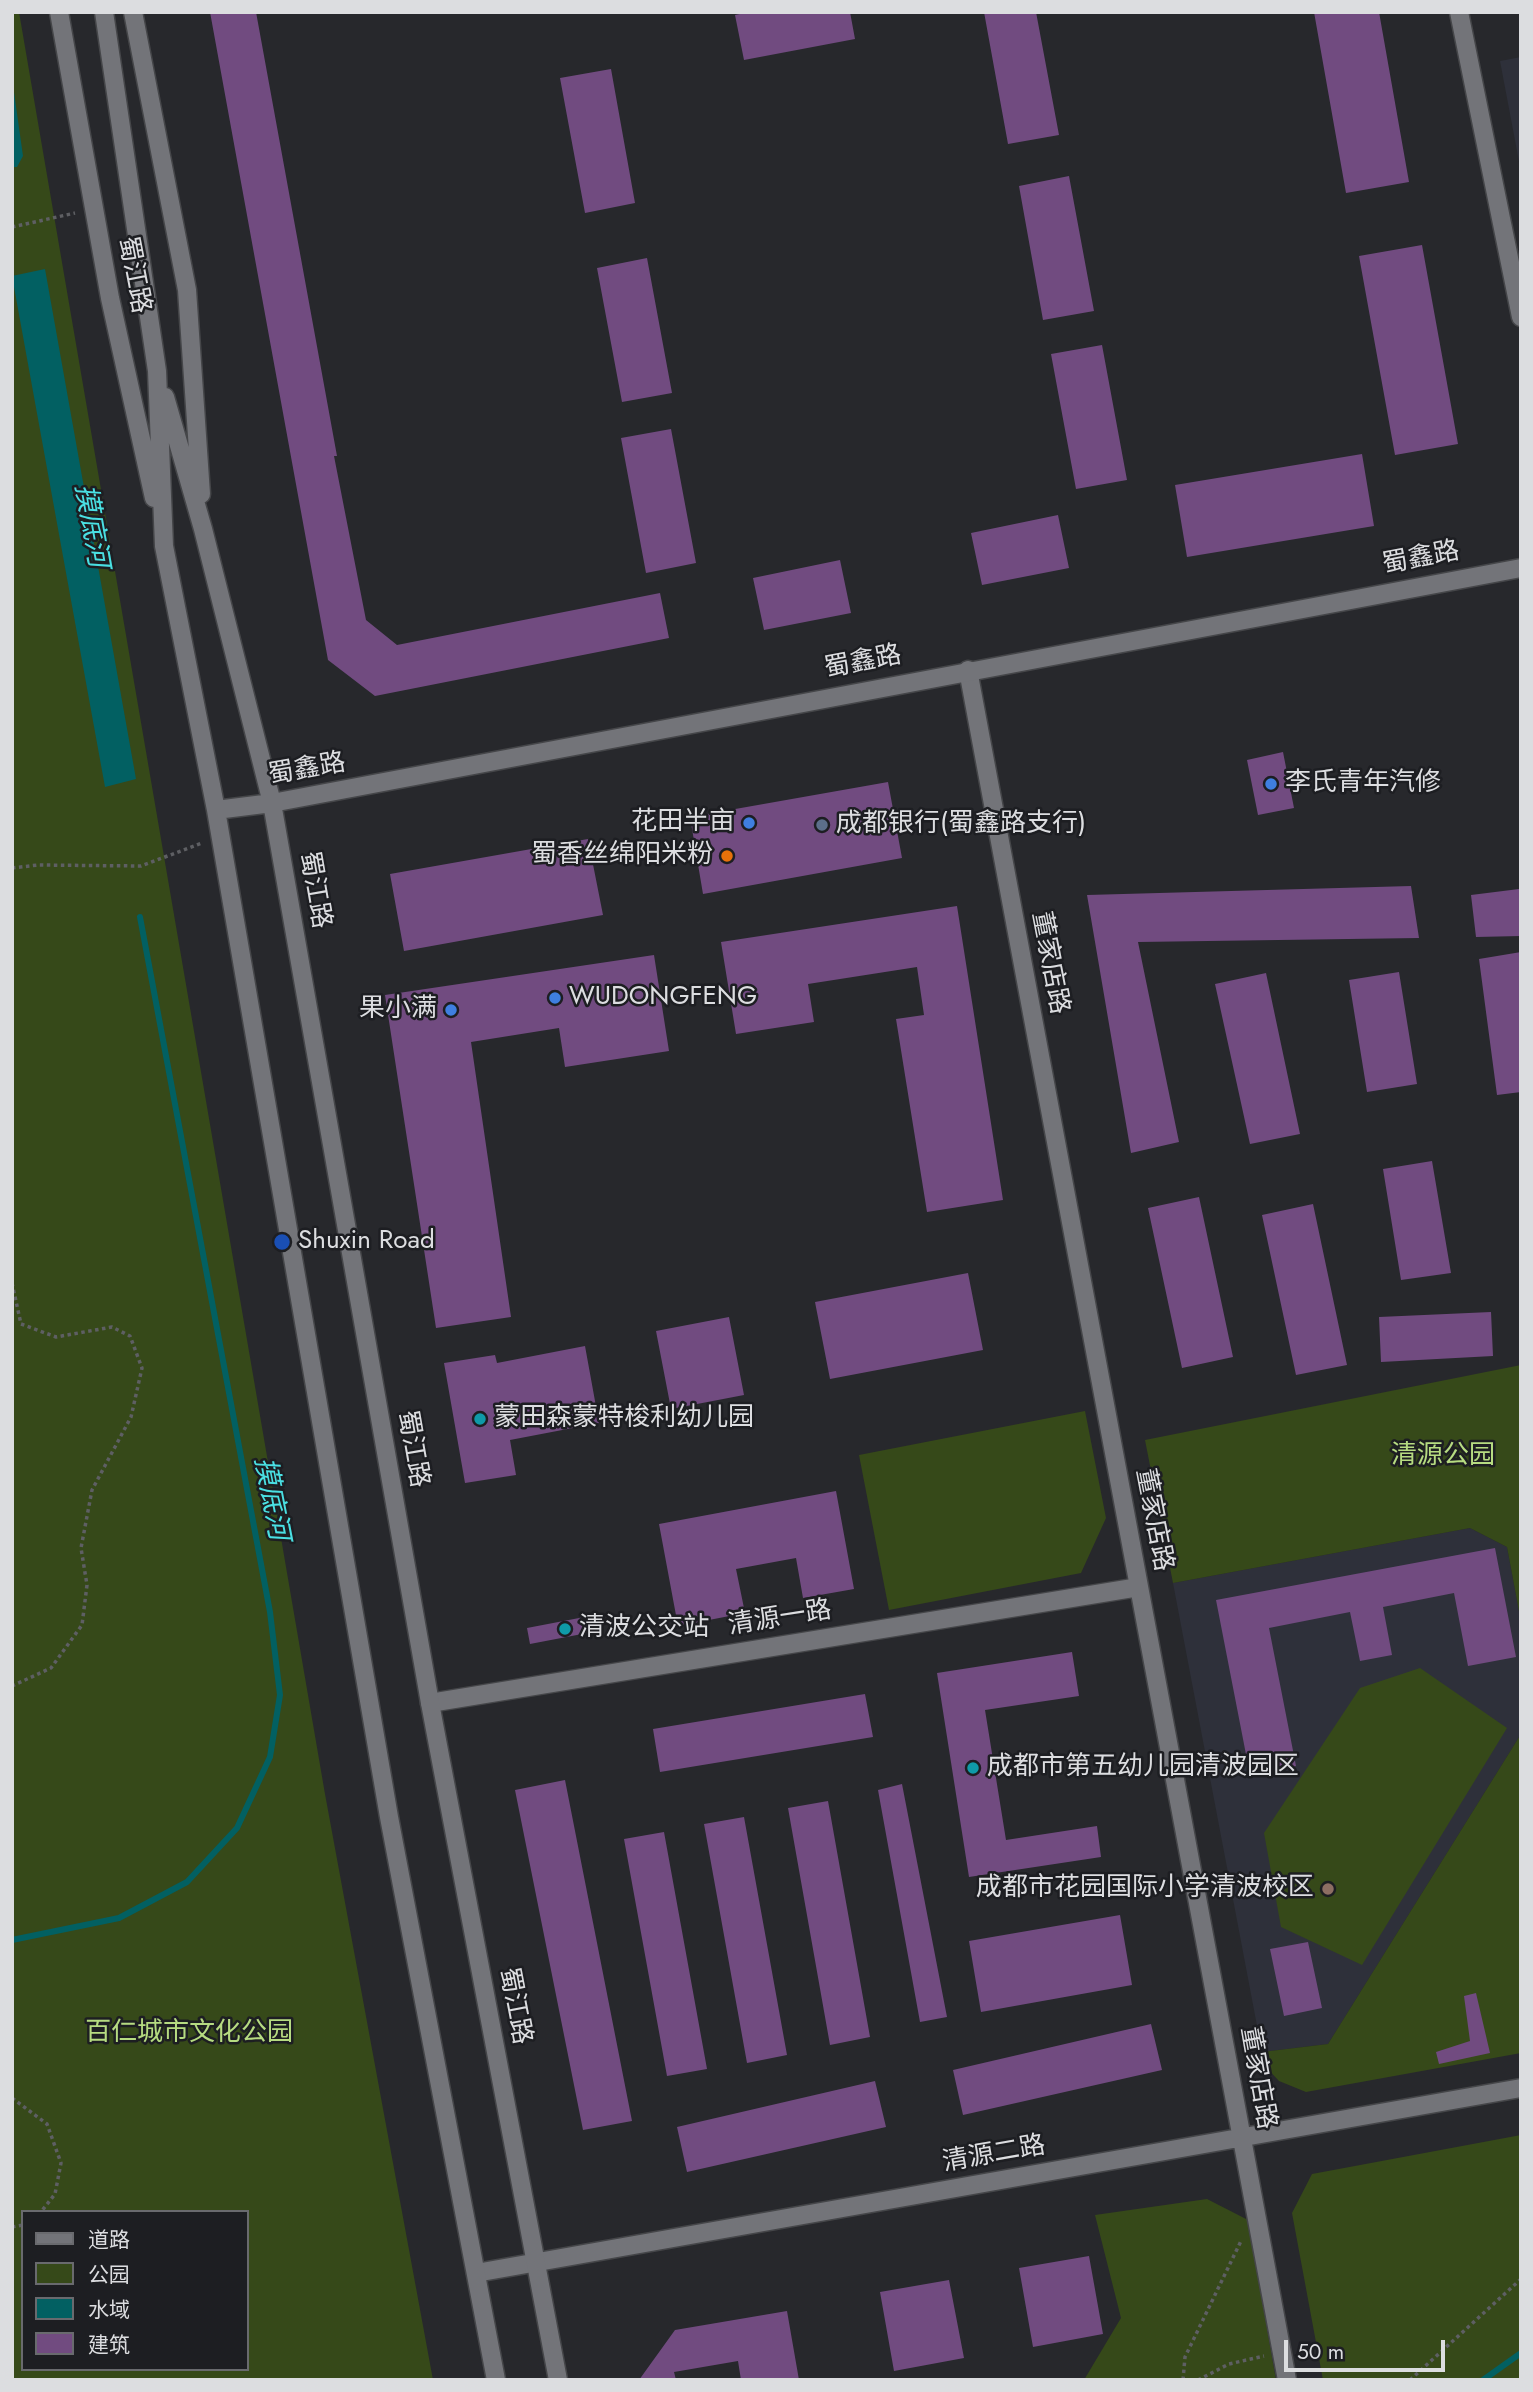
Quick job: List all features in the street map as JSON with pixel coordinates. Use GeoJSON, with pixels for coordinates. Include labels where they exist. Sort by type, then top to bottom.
{"type":"FeatureCollection","features":[{"type":"Feature","properties":{"kind":"street","name":"蜀江路"},"geometry":{"type":"LineString","coordinates":[[59,12],[110,298],[164,546],[216,810],[387,1803],[496,2380]]}},
{"type":"Feature","properties":{"kind":"street","name":"蜀江路"},"geometry":{"type":"LineString","coordinates":[[104,12],[157,370],[164,546]]}},
{"type":"Feature","properties":{"kind":"street","name":"蜀江路"},"geometry":{"type":"LineString","coordinates":[[133,12],[187,290],[203,529]]}},
{"type":"Feature","properties":{"kind":"street"},"geometry":{"type":"LineString","coordinates":[[1459,12],[1521,317]]}},
{"type":"Feature","properties":{"kind":"street","name":"蜀江路"},"geometry":{"type":"LineString","coordinates":[[157,370],[203,529],[272,803],[430,1703],[558,2380]]}},
{"type":"Feature","properties":{"kind":"street","name":"蜀鑫路"},"geometry":{"type":"LineString","coordinates":[[216,810],[272,803],[1521,568]]}},
{"type":"Feature","properties":{"kind":"street","name":"董家店路"},"geometry":{"type":"LineString","coordinates":[[968,670],[1286,2380]]}},
{"type":"Feature","properties":{"kind":"street","name":"清源一路"},"geometry":{"type":"LineString","coordinates":[[430,1703],[1139,1587]]}},
{"type":"Feature","properties":{"kind":"street","name":"清源二路"},"geometry":{"type":"LineString","coordinates":[[476,2273],[1521,2088]]}},
{"type":"Feature","properties":{"kind":"path"},"geometry":{"type":"LineString","coordinates":[[12,227],[94,208]]}},
{"type":"Feature","properties":{"kind":"path"},"geometry":{"type":"LineString","coordinates":[[12,868],[38,865],[141,866],[220,836]]}},
{"type":"Feature","properties":{"kind":"path"},"geometry":{"type":"LineString","coordinates":[[12,1283],[21,1324],[57,1337],[112,1327],[130,1336],[142,1368],[131,1417],[92,1490],[81,1548],[87,1585],[82,1625],[51,1668],[12,1686]]}},
{"type":"Feature","properties":{"kind":"path"},"geometry":{"type":"LineString","coordinates":[[12,2098],[47,2124],[61,2162],[55,2194],[43,2210]]}},
{"type":"Feature","properties":{"kind":"path"},"geometry":{"type":"LineString","coordinates":[[1183,2380],[1185,2357],[1255,2211]]}},
{"type":"Feature","properties":{"kind":"path"},"geometry":{"type":"LineString","coordinates":[[1410,2380],[1521,2279]]}},
{"type":"Feature","properties":{"kind":"path"},"geometry":{"type":"LineString","coordinates":[[1198,2380],[1251,2356],[1282,2355]]}},
{"type":"Feature","properties":{"kind":"shaded area"},"geometry":{"type":"Polygon","coordinates":[[[1521,57],[1521,172],[1500,61],[1521,57]]]}},
{"type":"Feature","properties":{"kind":"shaded area","name":"成都市花园国际小学清波校区"},"geometry":{"type":"Polygon","coordinates":[[[1470,1528],[1507,1547],[1521,1622],[1521,1734],[1328,2044],[1262,2052],[1173,1583],[1470,1528]]]}},
{"type":"Feature","properties":{"kind":"green space","name":"百仁城市文化公园"},"geometry":{"type":"Polygon","coordinates":[[[12,12],[19,12],[325,1794],[433,2380],[12,2380],[12,12]]]}},
{"type":"Feature","properties":{"kind":"green space","name":"清源公园"},"geometry":{"type":"Polygon","coordinates":[[[1521,1365],[1521,1622],[1507,1547],[1470,1528],[1173,1583],[1145,1440],[1521,1365]]]}},
{"type":"Feature","properties":{"kind":"green space"},"geometry":{"type":"Polygon","coordinates":[[[1085,1411],[1106,1518],[1081,1573],[889,1610],[859,1455],[1085,1411]]]}},
{"type":"Feature","properties":{"kind":"green space"},"geometry":{"type":"Polygon","coordinates":[[[1420,1668],[1507,1728],[1362,1965],[1281,1927],[1264,1833],[1360,1688],[1420,1668]]]}},
{"type":"Feature","properties":{"kind":"green space"},"geometry":{"type":"Polygon","coordinates":[[[1521,1734],[1521,2053],[1306,2092],[1279,2081],[1261,2062],[1262,2052],[1328,2044],[1521,1734]]]}},
{"type":"Feature","properties":{"kind":"green space"},"geometry":{"type":"Polygon","coordinates":[[[1521,2135],[1521,2380],[1323,2380],[1292,2213],[1312,2174],[1521,2135]]]}},
{"type":"Feature","properties":{"kind":"green space"},"geometry":{"type":"Polygon","coordinates":[[[1207,2199],[1248,2220],[1276,2380],[1084,2380],[1121,2318],[1095,2215],[1207,2199]]]}},
{"type":"Feature","properties":{"kind":"water"},"geometry":{"type":"Polygon","coordinates":[[[12,78],[23,156],[17,167],[12,167],[12,78]]]}},
{"type":"Feature","properties":{"kind":"water"},"geometry":{"type":"Polygon","coordinates":[[[45,269],[136,779],[105,787],[12,276],[45,269]]]}},
{"type":"Feature","properties":{"kind":"building"},"geometry":{"type":"Polygon","coordinates":[[[210,12],[256,12],[337,456],[334,456],[366,620],[397,645],[660,593],[669,638],[375,696],[328,660],[210,12]]]}},
{"type":"Feature","properties":{"kind":"building"},"geometry":{"type":"Polygon","coordinates":[[[749,12],[850,12],[855,39],[744,60],[735,15],[749,12]]]}},
{"type":"Feature","properties":{"kind":"building"},"geometry":{"type":"Polygon","coordinates":[[[984,12],[1036,12],[1059,135],[1008,144],[984,12]]]}},
{"type":"Feature","properties":{"kind":"building"},"geometry":{"type":"Polygon","coordinates":[[[1314,12],[1379,12],[1409,182],[1346,193],[1314,12]]]}},
{"type":"Feature","properties":{"kind":"building"},"geometry":{"type":"Polygon","coordinates":[[[611,69],[635,203],[585,213],[560,78],[611,69]]]}},
{"type":"Feature","properties":{"kind":"building"},"geometry":{"type":"Polygon","coordinates":[[[1069,176],[1094,311],[1043,320],[1019,186],[1069,176]]]}},
{"type":"Feature","properties":{"kind":"building"},"geometry":{"type":"Polygon","coordinates":[[[1422,245],[1458,444],[1395,455],[1359,256],[1422,245]]]}},
{"type":"Feature","properties":{"kind":"building"},"geometry":{"type":"Polygon","coordinates":[[[647,258],[672,393],[622,402],[597,268],[647,258]]]}},
{"type":"Feature","properties":{"kind":"building"},"geometry":{"type":"Polygon","coordinates":[[[1102,345],[1127,480],[1076,489],[1051,354],[1102,345]]]}},
{"type":"Feature","properties":{"kind":"building"},"geometry":{"type":"Polygon","coordinates":[[[671,429],[696,563],[646,573],[621,438],[671,429]]]}},
{"type":"Feature","properties":{"kind":"building"},"geometry":{"type":"Polygon","coordinates":[[[1362,454],[1374,526],[1187,557],[1175,485],[1362,454]]]}},
{"type":"Feature","properties":{"kind":"building"},"geometry":{"type":"Polygon","coordinates":[[[1058,515],[1069,568],[982,585],[971,533],[1058,515]]]}},
{"type":"Feature","properties":{"kind":"building"},"geometry":{"type":"Polygon","coordinates":[[[840,560],[851,613],[764,630],[753,578],[840,560]]]}},
{"type":"Feature","properties":{"kind":"building","name":"李氏青年汽修"},"geometry":{"type":"Polygon","coordinates":[[[1283,752],[1294,808],[1258,815],[1247,760],[1283,752]]]}},
{"type":"Feature","properties":{"kind":"building"},"geometry":{"type":"Polygon","coordinates":[[[888,782],[902,858],[703,894],[690,817],[888,782]]]}},
{"type":"Feature","properties":{"kind":"building"},"geometry":{"type":"Polygon","coordinates":[[[588,839],[603,915],[404,951],[390,874],[588,839]]]}},
{"type":"Feature","properties":{"kind":"building"},"geometry":{"type":"Polygon","coordinates":[[[1411,886],[1419,938],[1138,942],[1179,1142],[1131,1153],[1087,895],[1411,886]]]}},
{"type":"Feature","properties":{"kind":"building"},"geometry":{"type":"Polygon","coordinates":[[[1519,889],[1521,936],[1476,937],[1471,895],[1519,889]]]}},
{"type":"Feature","properties":{"kind":"building"},"geometry":{"type":"Polygon","coordinates":[[[957,906],[1003,1200],[927,1212],[896,1019],[924,1015],[917,967],[808,984],[814,1022],[736,1034],[721,942],[957,906]]]}},
{"type":"Feature","properties":{"kind":"building"},"geometry":{"type":"Polygon","coordinates":[[[1521,952],[1521,1092],[1497,1095],[1479,959],[1521,952]]]}},
{"type":"Feature","properties":{"kind":"building"},"geometry":{"type":"Polygon","coordinates":[[[654,955],[669,1051],[565,1067],[559,1028],[471,1042],[511,1317],[436,1328],[385,995],[654,955]]]}},
{"type":"Feature","properties":{"kind":"building"},"geometry":{"type":"Polygon","coordinates":[[[1399,972],[1417,1084],[1367,1092],[1349,980],[1399,972]]]}},
{"type":"Feature","properties":{"kind":"building"},"geometry":{"type":"Polygon","coordinates":[[[1266,973],[1300,1134],[1250,1144],[1215,984],[1266,973]]]}},
{"type":"Feature","properties":{"kind":"building"},"geometry":{"type":"Polygon","coordinates":[[[1432,1161],[1451,1273],[1401,1280],[1383,1169],[1432,1161]]]}},
{"type":"Feature","properties":{"kind":"building"},"geometry":{"type":"Polygon","coordinates":[[[1199,1197],[1233,1357],[1182,1368],[1148,1208],[1199,1197]]]}},
{"type":"Feature","properties":{"kind":"building"},"geometry":{"type":"Polygon","coordinates":[[[1313,1204],[1347,1365],[1296,1375],[1262,1215],[1313,1204]]]}},
{"type":"Feature","properties":{"kind":"building"},"geometry":{"type":"Polygon","coordinates":[[[968,1273],[983,1350],[830,1379],[815,1302],[968,1273]]]}},
{"type":"Feature","properties":{"kind":"building"},"geometry":{"type":"Polygon","coordinates":[[[1491,1312],[1493,1356],[1381,1362],[1379,1317],[1491,1312]]]}},
{"type":"Feature","properties":{"kind":"building"},"geometry":{"type":"Polygon","coordinates":[[[729,1317],[744,1395],[671,1409],[656,1331],[729,1317]]]}},
{"type":"Feature","properties":{"kind":"building"},"geometry":{"type":"Polygon","coordinates":[[[585,1346],[599,1423],[510,1440],[516,1475],[465,1483],[444,1363],[495,1355],[497,1363],[585,1346]]]}},
{"type":"Feature","properties":{"kind":"building"},"geometry":{"type":"Polygon","coordinates":[[[836,1491],[854,1589],[803,1598],[796,1558],[736,1569],[745,1613],[678,1626],[659,1524],[836,1491]]]}},
{"type":"Feature","properties":{"kind":"building"},"geometry":{"type":"Polygon","coordinates":[[[1495,1548],[1516,1657],[1468,1666],[1454,1593],[1383,1607],[1392,1655],[1360,1661],[1350,1612],[1269,1628],[1296,1766],[1250,1775],[1216,1600],[1495,1548]]]}},
{"type":"Feature","properties":{"kind":"building","name":"清波公交站"},"geometry":{"type":"Polygon","coordinates":[[[600,1614],[603,1630],[530,1644],[527,1628],[600,1614]]]}},
{"type":"Feature","properties":{"kind":"building","name":"成都市第五幼儿园清波园区"},"geometry":{"type":"Polygon","coordinates":[[[1072,1652],[1079,1696],[985,1710],[1006,1840],[1097,1826],[1101,1857],[969,1877],[937,1673],[1072,1652]]]}},
{"type":"Feature","properties":{"kind":"building"},"geometry":{"type":"Polygon","coordinates":[[[865,1694],[873,1737],[660,1772],[653,1729],[865,1694]]]}},
{"type":"Feature","properties":{"kind":"building"},"geometry":{"type":"Polygon","coordinates":[[[565,1780],[632,2121],[583,2130],[515,1790],[565,1780]]]}},
{"type":"Feature","properties":{"kind":"building"},"geometry":{"type":"Polygon","coordinates":[[[902,1784],[947,2017],[920,2022],[878,1790],[902,1784]]]}},
{"type":"Feature","properties":{"kind":"building"},"geometry":{"type":"Polygon","coordinates":[[[828,1801],[870,2037],[830,2045],[788,1808],[828,1801]]]}},
{"type":"Feature","properties":{"kind":"building"},"geometry":{"type":"Polygon","coordinates":[[[744,1817],[787,2055],[747,2063],[704,1824],[744,1817]]]}},
{"type":"Feature","properties":{"kind":"building"},"geometry":{"type":"Polygon","coordinates":[[[664,1832],[707,2069],[667,2076],[624,1839],[664,1832]]]}},
{"type":"Feature","properties":{"kind":"building"},"geometry":{"type":"Polygon","coordinates":[[[1120,1915],[1132,1985],[981,2012],[969,1941],[1120,1915]]]}},
{"type":"Feature","properties":{"kind":"building"},"geometry":{"type":"Polygon","coordinates":[[[1308,1942],[1322,2008],[1284,2016],[1270,1949],[1308,1942]]]}},
{"type":"Feature","properties":{"kind":"building"},"geometry":{"type":"Polygon","coordinates":[[[1476,1993],[1490,2053],[1439,2064],[1436,2052],[1470,2041],[1464,1996],[1476,1993]]]}},
{"type":"Feature","properties":{"kind":"building"},"geometry":{"type":"Polygon","coordinates":[[[1151,2024],[1162,2070],[963,2115],[953,2070],[1151,2024]]]}},
{"type":"Feature","properties":{"kind":"building"},"geometry":{"type":"Polygon","coordinates":[[[875,2081],[886,2127],[687,2172],[677,2127],[875,2081]]]}},
{"type":"Feature","properties":{"kind":"building"},"geometry":{"type":"Polygon","coordinates":[[[1089,2256],[1103,2334],[1033,2347],[1019,2268],[1089,2256]]]}},
{"type":"Feature","properties":{"kind":"building"},"geometry":{"type":"Polygon","coordinates":[[[949,2280],[964,2358],[894,2371],[880,2292],[949,2280]]]}},
{"type":"Feature","properties":{"kind":"building"},"geometry":{"type":"Polygon","coordinates":[[[787,2311],[799,2380],[741,2380],[738,2361],[674,2372],[676,2380],[639,2380],[675,2330],[787,2311]]]}},
{"type":"Feature","properties":{"kind":"waterway","name":"摸底河"},"geometry":{"type":"LineString","coordinates":[[12,1940],[119,1918],[187,1882],[237,1828],[270,1757],[280,1695],[270,1612],[140,917]]}},
{"type":"Feature","properties":{"kind":"waterway"},"geometry":{"type":"LineString","coordinates":[[1483,2380],[1521,2353]]}},
{"type":"Feature","properties":{"kind":"place","name":"李氏青年汽修"},"geometry":{"type":"Point","coordinates":[1271,784]}},
{"type":"Feature","properties":{"kind":"place","name":"花田半亩"},"geometry":{"type":"Point","coordinates":[749,823]}},
{"type":"Feature","properties":{"kind":"place","name":"成都银行(蜀鑫路支行)"},"geometry":{"type":"Point","coordinates":[822,825]}},
{"type":"Feature","properties":{"kind":"place","name":"蜀香丝绵阳米粉"},"geometry":{"type":"Point","coordinates":[727,856]}},
{"type":"Feature","properties":{"kind":"place","name":"WUDONGFENG"},"geometry":{"type":"Point","coordinates":[555,998]}},
{"type":"Feature","properties":{"kind":"place","name":"果小满"},"geometry":{"type":"Point","coordinates":[451,1010]}},
{"type":"Feature","properties":{"kind":"place","name":"Shuxin Road"},"geometry":{"type":"Point","coordinates":[282,1242]}},
{"type":"Feature","properties":{"kind":"place","name":"蒙田森蒙特梭利幼儿园"},"geometry":{"type":"Point","coordinates":[480,1419]}},
{"type":"Feature","properties":{"kind":"place","name":"清波公交站"},"geometry":{"type":"Point","coordinates":[565,1629]}},
{"type":"Feature","properties":{"kind":"place","name":"成都市第五幼儿园清波园区"},"geometry":{"type":"Point","coordinates":[973,1768]}},
{"type":"Feature","properties":{"kind":"place","name":"成都市花园国际小学清波校区"},"geometry":{"type":"Point","coordinates":[1328,1889]}}]}
